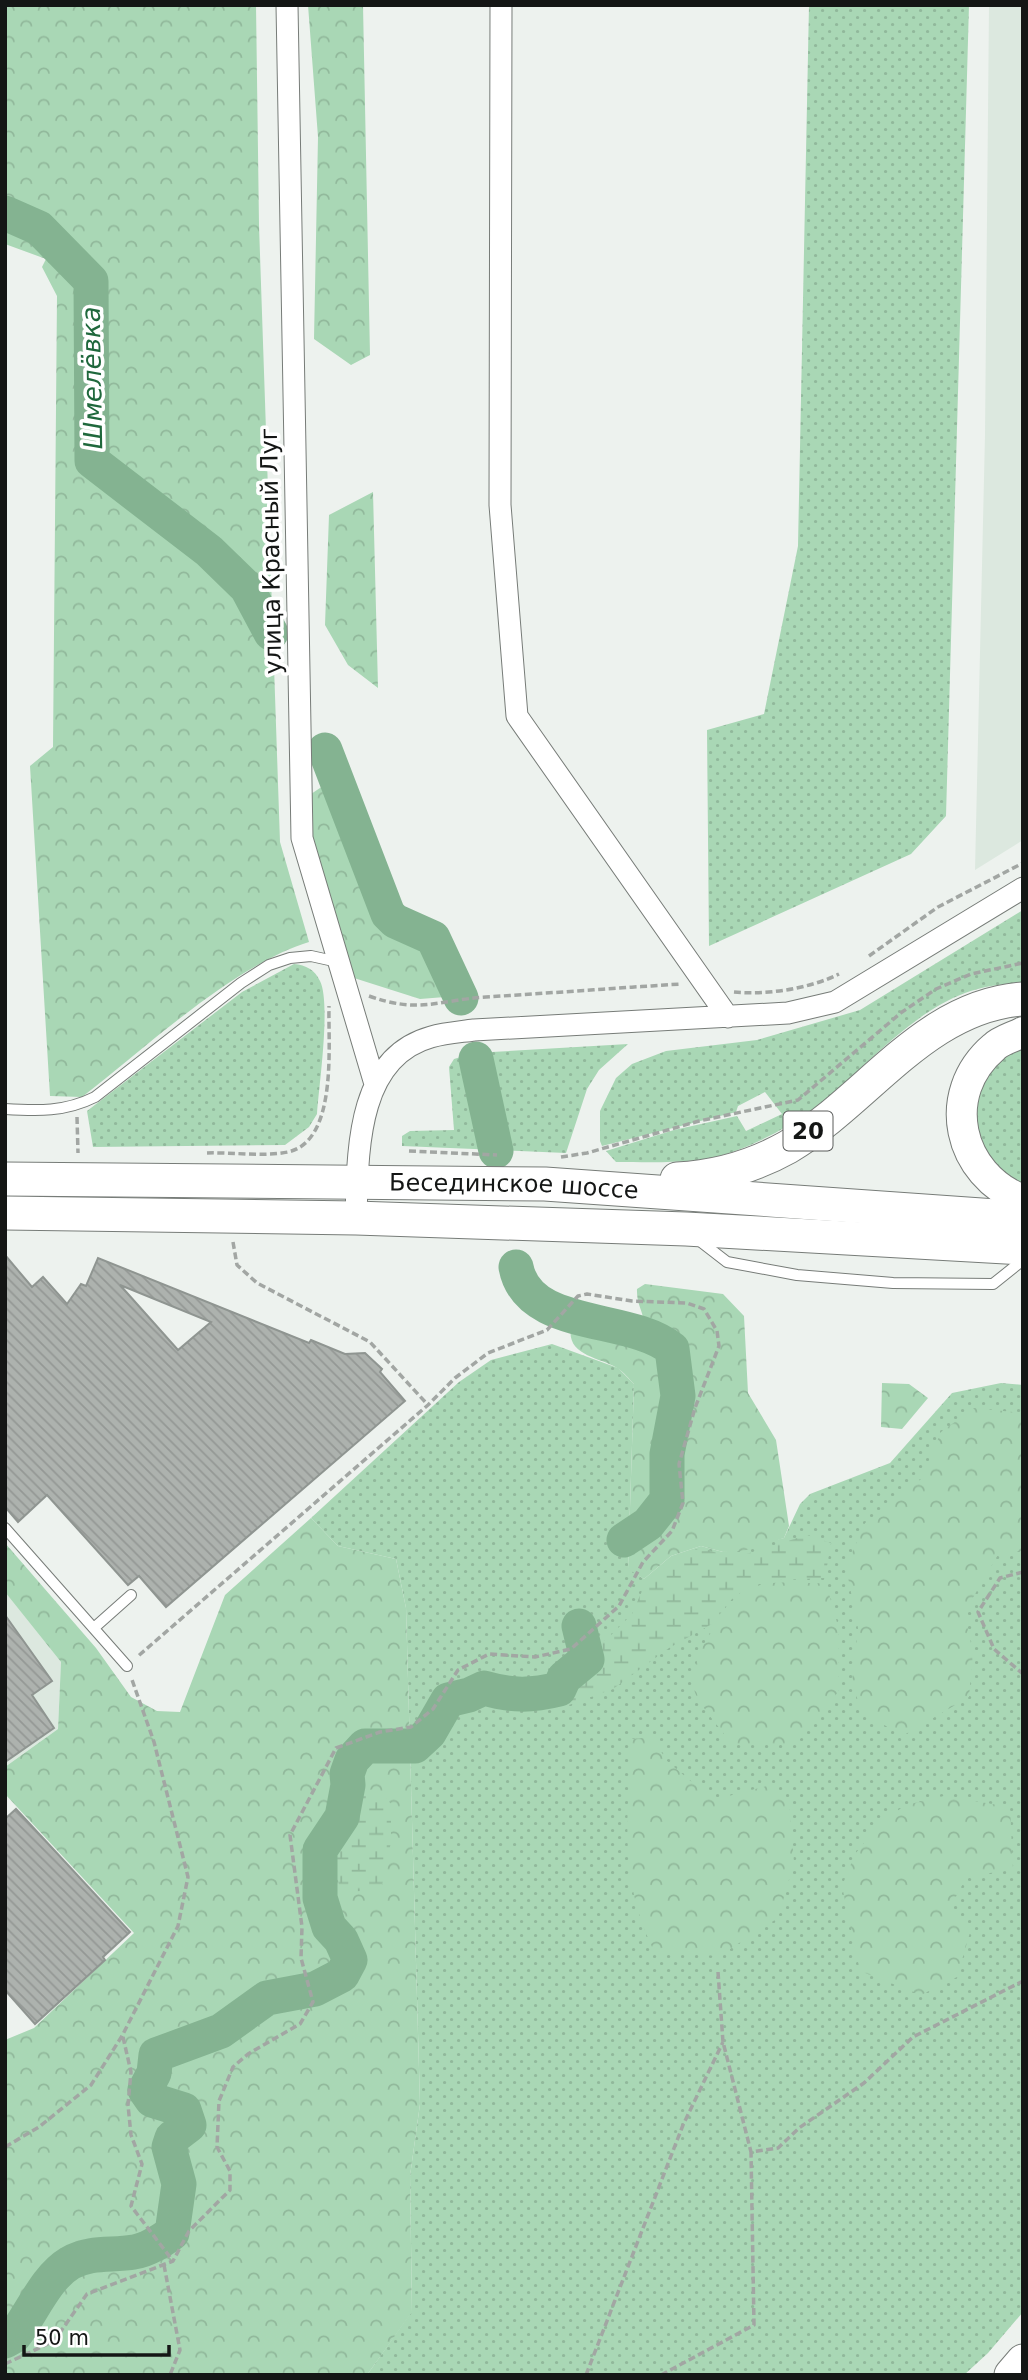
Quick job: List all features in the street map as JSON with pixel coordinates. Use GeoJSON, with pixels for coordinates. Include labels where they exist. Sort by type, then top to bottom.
{"type":"FeatureCollection","features":[{"type":"Feature","properties":{"kind":"main road","name":"20"},"geometry":{"type":"LineString","coordinates":[[571,1173],[700,1178],[748,1166],[789,1146],[937,1027],[971,1010],[1000,1001],[1023,999]]}},
{"type":"Feature","properties":{"kind":"main road","name":"Бесединское шоссе"},"geometry":{"type":"LineString","coordinates":[[5,1179],[357,1181],[571,1173],[1023,1218]]}},
{"type":"Feature","properties":{"kind":"main road","name":"Бесединское шоссе"},"geometry":{"type":"LineString","coordinates":[[5,1213],[356,1219],[686,1229],[1023,1248]]}},
{"type":"Feature","properties":{"kind":"main road"},"geometry":{"type":"LineString","coordinates":[[1011,2375],[1023,2361]]}},
{"type":"Feature","properties":{"kind":"street","name":"улица Красный Луг"},"geometry":{"type":"LineString","coordinates":[[287,5],[302,838],[338,962],[349,989],[375,1084]]}},
{"type":"Feature","properties":{"kind":"street"},"geometry":{"type":"LineString","coordinates":[[501,5],[500,505],[517,716],[728,1017]]}},
{"type":"Feature","properties":{"kind":"street"},"geometry":{"type":"LineString","coordinates":[[356,1219],[357,1181],[366,1114],[375,1084],[406,1049],[430,1037],[474,1030],[789,1013],[835,1002],[1023,888]]}},
{"type":"Feature","properties":{"kind":"street"},"geometry":{"type":"LineString","coordinates":[[1023,1032],[995,1046],[975,1068],[962,1099],[962,1133],[976,1166],[1002,1192],[1023,1200]]}},
{"type":"Feature","properties":{"kind":"lane"},"geometry":{"type":"LineString","coordinates":[[5,1109],[46,1111],[77,1106],[95,1097],[241,983],[269,965],[290,958],[312,956],[338,962]]}},
{"type":"Feature","properties":{"kind":"lane"},"geometry":{"type":"LineString","coordinates":[[686,1229],[727,1262],[797,1275],[893,1283],[993,1284],[1023,1260]]}},
{"type":"Feature","properties":{"kind":"lane"},"geometry":{"type":"LineString","coordinates":[[5,1528],[127,1666]]}},
{"type":"Feature","properties":{"kind":"lane"},"geometry":{"type":"LineString","coordinates":[[95,1627],[131,1595]]}},
{"type":"Feature","properties":{"kind":"path"},"geometry":{"type":"LineString","coordinates":[[866,958],[938,906],[1023,863]]}},
{"type":"Feature","properties":{"kind":"path"},"geometry":{"type":"LineString","coordinates":[[295,1149],[320,1128],[323,1117],[330,998],[338,962]]}},
{"type":"Feature","properties":{"kind":"path"},"geometry":{"type":"LineString","coordinates":[[571,1173],[553,1158],[587,1153],[699,1121],[798,1100],[902,1012],[936,989],[971,974],[1023,963]]}},
{"type":"Feature","properties":{"kind":"path"},"geometry":{"type":"LineString","coordinates":[[349,989],[387,1003],[427,1007],[475,998],[683,984],[738,992],[782,990],[824,982],[845,971]]}},
{"type":"Feature","properties":{"kind":"path"},"geometry":{"type":"LineString","coordinates":[[77,1106],[78,1153]]}},
{"type":"Feature","properties":{"kind":"path"},"geometry":{"type":"LineString","coordinates":[[409,1151],[500,1156]]}},
{"type":"Feature","properties":{"kind":"path"},"geometry":{"type":"LineString","coordinates":[[233,1237],[237,1265],[257,1283],[370,1342],[428,1405]]}},
{"type":"Feature","properties":{"kind":"path"},"geometry":{"type":"LineString","coordinates":[[5,2147],[39,2127],[91,2085],[122,2036],[178,1926],[188,1877],[154,1742],[127,1666],[428,1405],[455,1378],[488,1353],[547,1330],[578,1296],[587,1294],[632,1301],[687,1303],[704,1309],[718,1331],[719,1346],[695,1408],[679,1464],[683,1503],[672,1531],[643,1562],[619,1606],[571,1649],[535,1657],[489,1654],[458,1670],[433,1709],[411,1727],[380,1732],[336,1748],[290,1835],[302,1927],[301,1958],[313,2002],[300,2025],[248,2054],[233,2067],[219,2101],[217,2147],[230,2171],[230,2190],[190,2231],[173,2261],[87,2294],[54,2341],[5,2364]]}},
{"type":"Feature","properties":{"kind":"path"},"geometry":{"type":"LineString","coordinates":[[1023,1572],[1000,1578],[978,1612],[994,1649],[1023,1674]]}},
{"type":"Feature","properties":{"kind":"path"},"geometry":{"type":"LineString","coordinates":[[662,2375],[754,2325],[751,2152],[723,2042],[718,1972]]}},
{"type":"Feature","properties":{"kind":"path"},"geometry":{"type":"LineString","coordinates":[[751,2152],[778,2148],[799,2128],[864,2083],[913,2037],[1023,1981]]}},
{"type":"Feature","properties":{"kind":"path"},"geometry":{"type":"LineString","coordinates":[[122,2036],[131,2072],[128,2105],[131,2135],[142,2164],[131,2206],[173,2261]]}},
{"type":"Feature","properties":{"kind":"path"},"geometry":{"type":"LineString","coordinates":[[586,2375],[683,2125],[723,2042]]}},
{"type":"Feature","properties":{"kind":"path"},"geometry":{"type":"LineString","coordinates":[[164,2265],[180,2350],[170,2375]]}},
{"type":"Feature","properties":{"kind":"shaded area"},"geometry":{"type":"Polygon","coordinates":[[[989,5],[1023,5],[1023,840],[975,870],[985,435],[989,5]]]}},
{"type":"Feature","properties":{"kind":"shaded area"},"geometry":{"type":"Polygon","coordinates":[[[5,1592],[61,1662],[58,1729],[5,1767],[5,1592]]]}},
{"type":"Feature","properties":{"kind":"green space"},"geometry":{"type":"Polygon","coordinates":[[[5,5],[256,5],[259,225],[280,842],[309,942],[250,969],[220,988],[82,1097],[50,1096],[30,766],[53,747],[57,296],[42,267],[46,259],[5,244],[5,5]]]}},
{"type":"Feature","properties":{"kind":"green space"},"geometry":{"type":"Polygon","coordinates":[[[308,5],[363,5],[370,355],[351,365],[314,339],[318,137],[308,5]]]}},
{"type":"Feature","properties":{"kind":"green space"},"geometry":{"type":"Polygon","coordinates":[[[809,5],[969,5],[946,816],[911,854],[709,946],[707,730],[764,714],[798,546],[809,5]]]}},
{"type":"Feature","properties":{"kind":"green space"},"geometry":{"type":"Polygon","coordinates":[[[373,492],[378,688],[348,665],[325,625],[329,515],[373,492]]]}},
{"type":"Feature","properties":{"kind":"green space"},"geometry":{"type":"Polygon","coordinates":[[[332,780],[387,922],[424,938],[445,997],[420,999],[354,978],[311,841],[308,796],[332,780]]]}},
{"type":"Feature","properties":{"kind":"green space"},"geometry":{"type":"Polygon","coordinates":[[[1023,910],[1023,982],[979,989],[943,1003],[904,1030],[813,1109],[777,1132],[724,1155],[693,1160],[616,1162],[606,1151],[674,1130],[737,1116],[746,1131],[782,1114],[765,1092],[738,1106],[736,1112],[602,1146],[600,1111],[616,1078],[632,1064],[666,1051],[757,1040],[860,1010],[1023,910]]]}},
{"type":"Feature","properties":{"kind":"green space"},"geometry":{"type":"Polygon","coordinates":[[[294,964],[313,971],[323,992],[324,1025],[317,1114],[309,1127],[285,1145],[93,1147],[87,1111],[242,992],[294,964]]]}},
{"type":"Feature","properties":{"kind":"green space"},"geometry":{"type":"Polygon","coordinates":[[[1023,1039],[1023,1190],[995,1175],[972,1129],[981,1076],[1023,1039]]]}},
{"type":"Feature","properties":{"kind":"green space"},"geometry":{"type":"Polygon","coordinates":[[[628,1044],[599,1070],[587,1089],[566,1153],[402,1146],[402,1136],[410,1131],[454,1130],[449,1067],[454,1059],[474,1053],[628,1044]]]}},
{"type":"Feature","properties":{"kind":"green space"},"geometry":{"type":"Polygon","coordinates":[[[645,1284],[723,1294],[744,1316],[748,1393],[776,1440],[789,1526],[784,1538],[743,1551],[723,1552],[701,1546],[671,1556],[644,1579],[628,1569],[634,1384],[617,1368],[579,1350],[571,1337],[571,1327],[575,1325],[633,1339],[643,1320],[637,1289],[645,1284]]]}},
{"type":"Feature","properties":{"kind":"green space"},"geometry":{"type":"Polygon","coordinates":[[[552,1344],[618,1368],[634,1384],[628,1568],[644,1579],[671,1556],[701,1546],[723,1552],[784,1538],[800,1504],[810,1494],[890,1463],[952,1393],[1001,1383],[1023,1385],[1023,2312],[988,2353],[964,2375],[367,2375],[412,2311],[410,2176],[420,2104],[406,1608],[396,1559],[338,1546],[311,1518],[459,1382],[491,1360],[552,1344]]]}},
{"type":"Feature","properties":{"kind":"green space"},"geometry":{"type":"Polygon","coordinates":[[[882,1383],[909,1384],[928,1398],[902,1429],[881,1427],[882,1383]]]}},
{"type":"Feature","properties":{"kind":"green space"},"geometry":{"type":"Polygon","coordinates":[[[974,1408],[1023,1413],[1023,1551],[999,1553],[964,1613],[973,1652],[969,1697],[904,1735],[862,1714],[852,1682],[858,1628],[846,1567],[865,1523],[921,1479],[941,1432],[974,1408]]]}},
{"type":"Feature","properties":{"kind":"green space"},"geometry":{"type":"Polygon","coordinates":[[[311,1518],[338,1546],[396,1559],[406,1608],[420,2104],[410,2176],[412,2312],[367,2375],[5,2375],[5,2040],[34,2028],[134,1933],[5,1794],[5,1767],[58,1729],[61,1662],[5,1592],[5,1543],[96,1648],[131,1697],[157,1711],[180,1712],[225,1595],[311,1518]]]}},
{"type":"Feature","properties":{"kind":"green space"},"geometry":{"type":"Polygon","coordinates":[[[807,1535],[831,1543],[825,1578],[757,1581],[732,1599],[712,1624],[669,1648],[613,1689],[569,1705],[554,1697],[555,1676],[609,1637],[632,1614],[645,1584],[673,1556],[702,1548],[723,1555],[743,1555],[807,1535]]]}},
{"type":"Feature","properties":{"kind":"green space"},"geometry":{"type":"Polygon","coordinates":[[[783,1582],[826,1583],[838,1626],[838,1692],[795,1745],[732,1744],[696,1695],[693,1682],[695,1666],[711,1632],[735,1602],[760,1585],[783,1582]]]}},
{"type":"Feature","properties":{"kind":"green space"},"geometry":{"type":"Polygon","coordinates":[[[652,1737],[667,1761],[713,1800],[771,1785],[789,1807],[794,1862],[778,1918],[719,1956],[654,1951],[635,1898],[630,1873],[627,1822],[631,1739],[652,1737]]]}},
{"type":"Feature","properties":{"kind":"green space"},"geometry":{"type":"Polygon","coordinates":[[[378,1788],[391,1804],[391,1842],[381,1890],[341,1892],[325,1832],[340,1797],[378,1788]]]}},
{"type":"Feature","properties":{"kind":"green space"},"geometry":{"type":"Polygon","coordinates":[[[944,1796],[1010,1807],[1013,1870],[967,1876],[951,1906],[971,1929],[957,1977],[921,1995],[860,1971],[842,1886],[855,1854],[882,1821],[906,1805],[944,1796]]]}},
{"type":"Feature","properties":{"kind":"building"},"geometry":{"type":"Polygon","coordinates":[[[5,1255],[32,1287],[43,1277],[67,1304],[81,1284],[86,1286],[98,1258],[309,1343],[311,1340],[345,1354],[365,1353],[382,1369],[380,1372],[405,1401],[166,1607],[139,1576],[128,1585],[47,1495],[18,1522],[5,1507],[5,1255]],[[120,1285],[178,1350],[211,1322],[120,1285]]]}},
{"type":"Feature","properties":{"kind":"building"},"geometry":{"type":"Polygon","coordinates":[[[5,1615],[52,1681],[32,1695],[54,1728],[5,1762],[5,1615]]]}},
{"type":"Feature","properties":{"kind":"building"},"geometry":{"type":"Polygon","coordinates":[[[16,1809],[130,1932],[103,1957],[105,1960],[35,2024],[5,1990],[5,1819],[16,1809]]]}},
{"type":"Feature","properties":{"kind":"waterway","name":"Шмелёвка"},"geometry":{"type":"LineString","coordinates":[[5,213],[39,228],[91,281],[92,461],[209,551],[247,588],[271,633]]}},
{"type":"Feature","properties":{"kind":"waterway","name":"Шмелёвка"},"geometry":{"type":"LineString","coordinates":[[325,750],[388,914],[395,921],[433,938],[461,998]]}},
{"type":"Feature","properties":{"kind":"waterway","name":"Шмелёвка"},"geometry":{"type":"LineString","coordinates":[[476,1059],[496,1151]]}},
{"type":"Feature","properties":{"kind":"waterway","name":"Шмелёвка"},"geometry":{"type":"LineString","coordinates":[[516,1267],[524,1287],[540,1302],[560,1312],[632,1330],[654,1338],[672,1349],[678,1396],[667,1454],[667,1500],[648,1524],[624,1540]]}},
{"type":"Feature","properties":{"kind":"waterway","name":"Шмелёвка"},"geometry":{"type":"LineString","coordinates":[[5,2341],[14,2336],[46,2287],[70,2263],[94,2255],[139,2251],[172,2233],[179,2184],[169,2147],[172,2138],[189,2125],[184,2110],[152,2100],[145,2090],[154,2073],[156,2055],[221,2031],[267,1998],[315,1989],[342,1975],[350,1960],[341,1940],[329,1927],[320,1898],[320,1850],[342,1817],[348,1785],[347,1774],[352,1760],[365,1746],[415,1746],[429,1733],[448,1700],[484,1688],[522,1694],[559,1689],[564,1678],[587,1659],[579,1626]]}}]}
